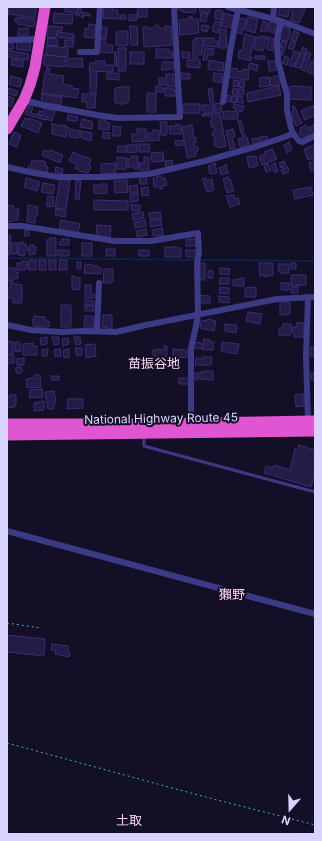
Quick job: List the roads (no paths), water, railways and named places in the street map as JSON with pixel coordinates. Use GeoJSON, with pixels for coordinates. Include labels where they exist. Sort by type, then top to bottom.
{"type":"FeatureCollection","features":[{"type":"Feature","properties":{"kind":"highway"},"geometry":{"type":"LineString","coordinates":[[7,129],[24,100],[35,67],[45,7]]}},
{"type":"Feature","properties":{"kind":"highway","name":"National Highway Route 45"},"geometry":{"type":"LineString","coordinates":[[7,424],[312,421]]}},
{"type":"Feature","properties":{"kind":"highway","name":"National Highway Route 45"},"geometry":{"type":"LineString","coordinates":[[7,435],[143,432],[315,431]]}},
{"type":"Feature","properties":{"kind":"street"},"geometry":{"type":"LineString","coordinates":[[80,52],[97,52],[100,7]]}},
{"type":"Feature","properties":{"kind":"street"},"geometry":{"type":"LineString","coordinates":[[24,100],[42,105],[118,118],[180,117],[174,7]]}},
{"type":"Feature","properties":{"kind":"street"},"geometry":{"type":"LineString","coordinates":[[228,7],[281,21],[315,34]]}},
{"type":"Feature","properties":{"kind":"street"},"geometry":{"type":"LineString","coordinates":[[273,19],[274,7]]}},
{"type":"Feature","properties":{"kind":"street"},"geometry":{"type":"LineString","coordinates":[[223,102],[238,10]]}},
{"type":"Feature","properties":{"kind":"street"},"geometry":{"type":"LineString","coordinates":[[281,21],[277,38],[278,61],[287,95],[287,110],[291,128],[299,141],[302,142],[315,136]]}},
{"type":"Feature","properties":{"kind":"street"},"geometry":{"type":"LineString","coordinates":[[7,40],[39,39]]}},
{"type":"Feature","properties":{"kind":"street"},"geometry":{"type":"LineString","coordinates":[[7,167],[34,174],[59,177],[107,177],[149,174],[205,161],[258,146],[293,133]]}},
{"type":"Feature","properties":{"kind":"street"},"geometry":{"type":"LineString","coordinates":[[7,226],[22,226],[115,241],[151,240],[198,233],[198,315],[190,348],[191,423]]}},
{"type":"Feature","properties":{"kind":"street"},"geometry":{"type":"LineString","coordinates":[[97,331],[99,283]]}},
{"type":"Feature","properties":{"kind":"street"},"geometry":{"type":"LineString","coordinates":[[7,325],[31,330],[61,332],[124,331],[146,325],[277,299],[312,297],[306,357],[312,421]]}},
{"type":"Feature","properties":{"kind":"street"},"geometry":{"type":"LineString","coordinates":[[7,531],[315,614]]}},
{"type":"Feature","properties":{"kind":"lane"},"geometry":{"type":"LineString","coordinates":[[143,432],[144,446],[315,492]]}},
{"type":"Feature","properties":{"kind":"waterway"},"geometry":{"type":"LineString","coordinates":[[7,258],[315,261]]}},
{"type":"Feature","properties":{"kind":"district","name":"苗振谷地"},"geometry":{"type":"Point","coordinates":[154,364]}},
{"type":"Feature","properties":{"kind":"district","name":"獺野"},"geometry":{"type":"Point","coordinates":[232,595]}},
{"type":"Feature","properties":{"kind":"district","name":"土取"},"geometry":{"type":"Point","coordinates":[129,821]}}]}
